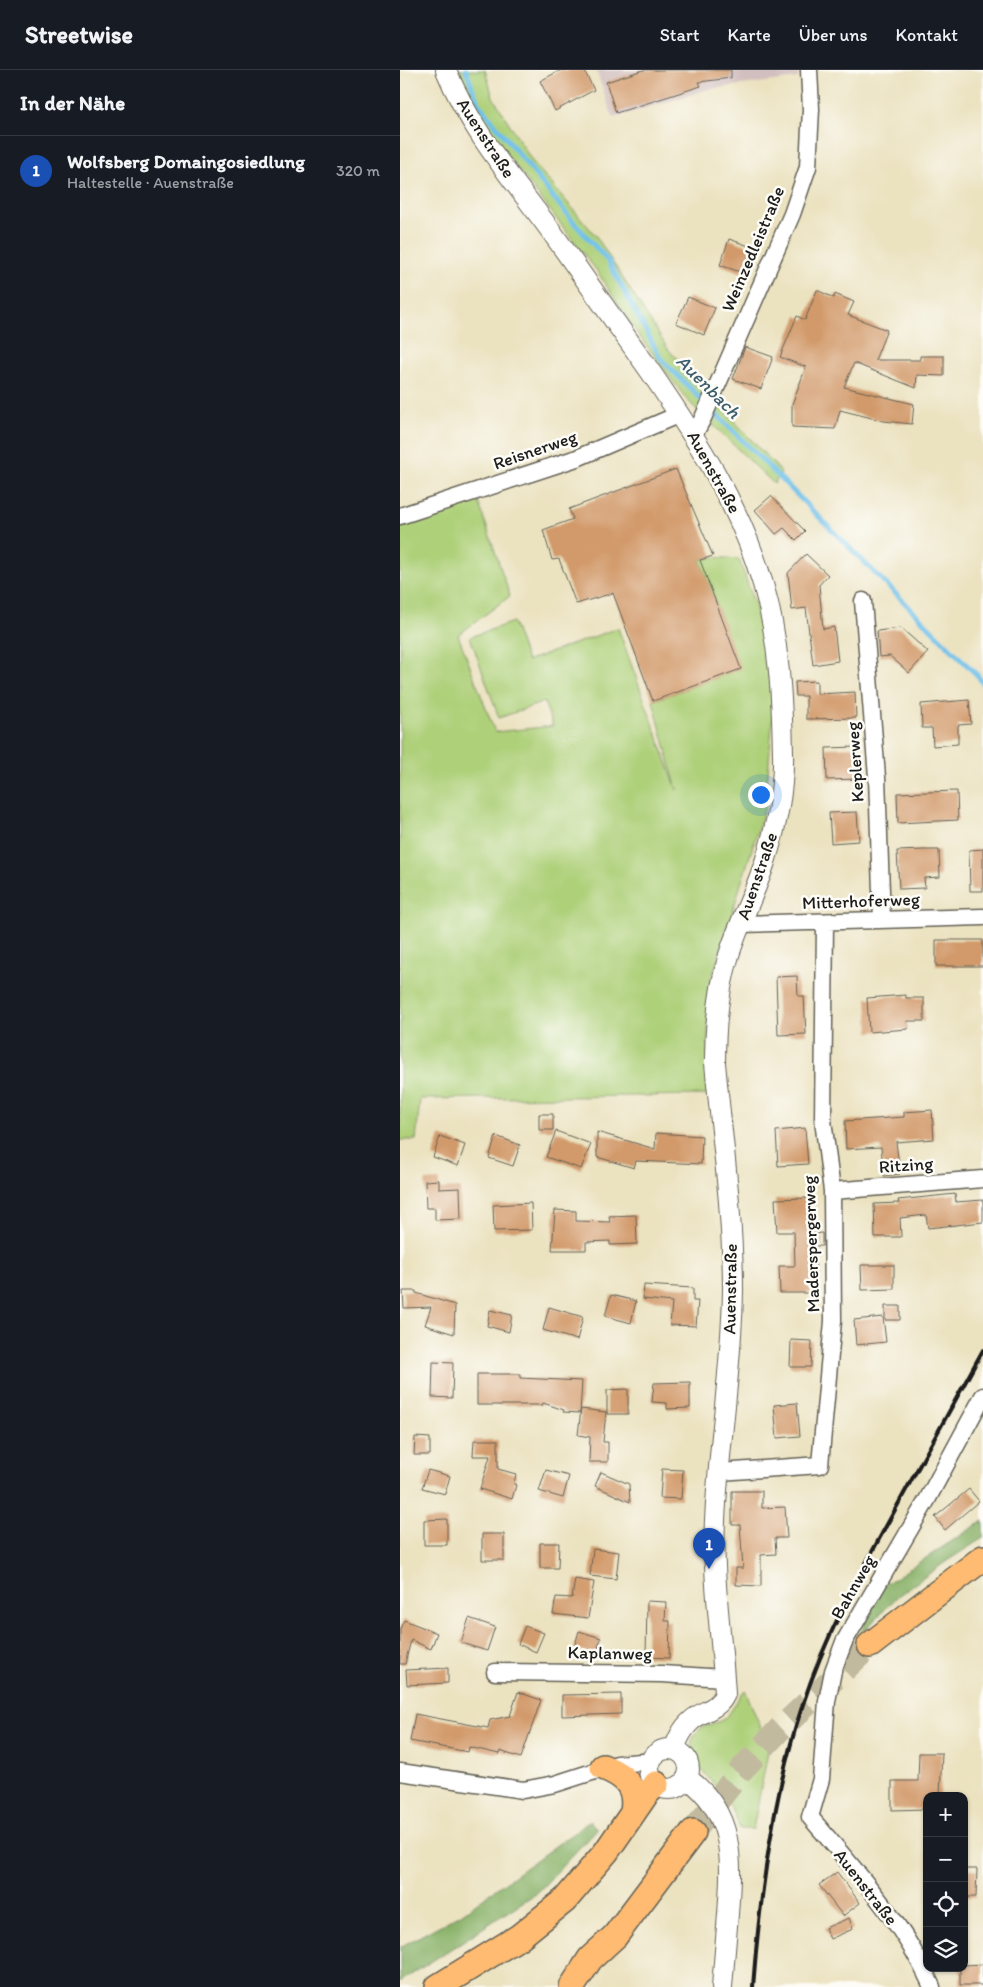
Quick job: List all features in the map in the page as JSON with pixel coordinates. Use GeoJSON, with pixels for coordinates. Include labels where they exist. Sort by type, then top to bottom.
{"type":"FeatureCollection","features":[{"type":"Feature","properties":{"kind":"main road"},"geometry":{"type":"LineString","coordinates":[[870,1645],[983,1558]]}},
{"type":"Feature","properties":{"kind":"main road"},"geometry":{"type":"LineString","coordinates":[[603,1767],[614,1771],[632,1789],[635,1799],[634,1812]]}},
{"type":"Feature","properties":{"kind":"main road"},"geometry":{"type":"LineString","coordinates":[[438,1987],[518,1937],[565,1900],[606,1852],[634,1812],[646,1794],[652,1774]]}},
{"type":"Feature","properties":{"kind":"main road"},"geometry":{"type":"LineString","coordinates":[[572,1987],[590,1959],[615,1936],[693,1832]]}},
{"type":"Feature","properties":{"kind":"main road"},"geometry":{"type":"LineString","coordinates":[[591,1987],[603,1967],[615,1936]]}},
{"type":"Feature","properties":{"kind":"street","name":"Auenstraße"},"geometry":{"type":"LineString","coordinates":[[446,70],[463,108],[483,141],[549,228],[680,414],[699,426],[752,549],[764,587],[772,626],[779,686],[783,758],[780,796],[765,861],[740,924],[722,981],[715,1031],[714,1063],[732,1258],[733,1292],[715,1520],[717,1616],[725,1694],[722,1702],[690,1722],[682,1732],[674,1749]]}},
{"type":"Feature","properties":{"kind":"street","name":"Weinzedleistraße"},"geometry":{"type":"LineString","coordinates":[[699,426],[792,214],[808,167],[811,109],[809,70]]}},
{"type":"Feature","properties":{"kind":"street","name":"Reisnerweg"},"geometry":{"type":"LineString","coordinates":[[400,516],[578,458],[680,414]]}},
{"type":"Feature","properties":{"kind":"street","name":"Keplerweg"},"geometry":{"type":"LineString","coordinates":[[863,601],[877,777],[882,920]]}},
{"type":"Feature","properties":{"kind":"street","name":"Mitterhoferweg"},"geometry":{"type":"LineString","coordinates":[[740,924],[983,918]]}},
{"type":"Feature","properties":{"kind":"street","name":"Maderspergerweg"},"geometry":{"type":"LineString","coordinates":[[720,1472],[820,1465],[833,1322],[832,1191],[823,1120],[825,922]]}},
{"type":"Feature","properties":{"kind":"street","name":"Ritzing"},"geometry":{"type":"LineString","coordinates":[[832,1191],[983,1179]]}},
{"type":"Feature","properties":{"kind":"street","name":"Bahnweg"},"geometry":{"type":"LineString","coordinates":[[810,1817],[821,1779],[828,1701],[834,1671],[844,1642],[927,1500],[983,1396]]}},
{"type":"Feature","properties":{"kind":"street","name":"Kaplanweg"},"geometry":{"type":"LineString","coordinates":[[495,1672],[662,1674],[724,1678]]}},
{"type":"Feature","properties":{"kind":"street"},"geometry":{"type":"LineString","coordinates":[[400,1772],[523,1790],[555,1784],[603,1767],[641,1762],[661,1787],[671,1788],[679,1786],[686,1778],[688,1762],[683,1755],[674,1749],[660,1751],[653,1757],[652,1774]]}},
{"type":"Feature","properties":{"kind":"street"},"geometry":{"type":"LineString","coordinates":[[686,1778],[708,1796],[724,1825],[729,1843],[731,1871],[722,1987]]}},
{"type":"Feature","properties":{"kind":"street","name":"Auenstraße"},"geometry":{"type":"LineString","coordinates":[[810,1817],[873,1892],[909,1943],[932,1987]]}},
{"type":"Feature","properties":{"kind":"shaded area"},"geometry":{"type":"Polygon","coordinates":[[[596,70],[798,70],[798,78],[709,89],[613,118],[596,70]]]}},
{"type":"Feature","properties":{"kind":"green space"},"geometry":{"type":"Polygon","coordinates":[[[456,70],[485,70],[493,97],[532,161],[596,236],[668,349],[781,472],[774,484],[688,401],[634,329],[597,271],[478,117],[456,70]]]}},
{"type":"Feature","properties":{"kind":"green space"},"geometry":{"type":"Polygon","coordinates":[[[475,492],[510,596],[458,635],[495,732],[553,726],[544,702],[499,718],[470,637],[513,622],[527,661],[618,628],[677,790],[653,701],[740,669],[700,560],[713,557],[739,559],[777,668],[765,807],[708,990],[708,1095],[420,1099],[416,1140],[400,1140],[400,513],[475,492]]]}},
{"type":"Feature","properties":{"kind":"green space"},"geometry":{"type":"Polygon","coordinates":[[[983,1521],[983,1538],[899,1595],[860,1635],[881,1587],[983,1521]]]}},
{"type":"Feature","properties":{"kind":"green space"},"geometry":{"type":"Polygon","coordinates":[[[745,1690],[769,1747],[753,1829],[740,1829],[725,1797],[699,1767],[691,1749],[692,1741],[697,1732],[703,1727],[725,1718],[745,1690]]]}},
{"type":"Feature","properties":{"kind":"green space"},"geometry":{"type":"Polygon","coordinates":[[[590,1821],[597,1829],[538,1892],[400,1982],[400,1947],[461,1914],[590,1821]]]}},
{"type":"Feature","properties":{"kind":"building"},"geometry":{"type":"Polygon","coordinates":[[[561,70],[584,70],[594,90],[555,111],[540,81],[561,70]]]}},
{"type":"Feature","properties":{"kind":"building"},"geometry":{"type":"Polygon","coordinates":[[[643,70],[731,70],[731,78],[699,82],[701,86],[616,113],[606,82],[643,70]]]}},
{"type":"Feature","properties":{"kind":"building"},"geometry":{"type":"Polygon","coordinates":[[[729,239],[752,247],[743,273],[720,265],[729,239]]]}},
{"type":"Feature","properties":{"kind":"building"},"geometry":{"type":"Polygon","coordinates":[[[817,290],[834,298],[835,294],[854,302],[848,315],[887,330],[875,360],[920,360],[920,356],[944,356],[944,376],[917,375],[916,388],[854,363],[844,387],[914,404],[912,424],[884,421],[840,410],[835,429],[792,427],[792,404],[806,367],[780,357],[797,316],[805,320],[817,290]]]}},
{"type":"Feature","properties":{"kind":"building"},"geometry":{"type":"Polygon","coordinates":[[[688,297],[715,308],[704,335],[676,323],[688,297]]]}},
{"type":"Feature","properties":{"kind":"building"},"geometry":{"type":"Polygon","coordinates":[[[745,347],[773,357],[761,389],[733,379],[745,347]]]}},
{"type":"Feature","properties":{"kind":"building"},"geometry":{"type":"Polygon","coordinates":[[[676,469],[713,556],[700,560],[741,669],[653,701],[613,593],[576,604],[559,559],[552,560],[543,530],[573,519],[569,509],[676,469]]]}},
{"type":"Feature","properties":{"kind":"building"},"geometry":{"type":"Polygon","coordinates":[[[771,496],[805,531],[796,540],[784,528],[776,534],[755,510],[771,496]]]}},
{"type":"Feature","properties":{"kind":"building"},"geometry":{"type":"Polygon","coordinates":[[[806,554],[828,575],[819,585],[823,629],[834,627],[838,661],[813,665],[806,608],[792,610],[788,573],[806,554]]]}},
{"type":"Feature","properties":{"kind":"building"},"geometry":{"type":"Polygon","coordinates":[[[901,628],[928,652],[909,673],[890,656],[879,657],[877,631],[901,628]]]}},
{"type":"Feature","properties":{"kind":"building"},"geometry":{"type":"Polygon","coordinates":[[[817,681],[817,694],[855,692],[856,718],[806,719],[806,696],[796,696],[795,682],[817,681]]]}},
{"type":"Feature","properties":{"kind":"building"},"geometry":{"type":"Polygon","coordinates":[[[969,700],[971,724],[958,725],[958,744],[933,746],[932,728],[922,728],[921,704],[969,700]]]}},
{"type":"Feature","properties":{"kind":"building"},"geometry":{"type":"Polygon","coordinates":[[[857,747],[858,779],[827,780],[826,748],[857,747]]]}},
{"type":"Feature","properties":{"kind":"building"},"geometry":{"type":"Polygon","coordinates":[[[957,791],[958,820],[898,823],[897,793],[957,791]]]}},
{"type":"Feature","properties":{"kind":"building"},"geometry":{"type":"Polygon","coordinates":[[[857,812],[859,841],[831,843],[829,813],[857,812]]]}},
{"type":"Feature","properties":{"kind":"building"},"geometry":{"type":"Polygon","coordinates":[[[983,849],[983,891],[970,891],[969,850],[983,849]]]}},
{"type":"Feature","properties":{"kind":"building"},"geometry":{"type":"Polygon","coordinates":[[[939,850],[940,877],[924,878],[925,888],[899,889],[897,851],[939,850]]]}},
{"type":"Feature","properties":{"kind":"building"},"geometry":{"type":"Polygon","coordinates":[[[936,940],[983,940],[983,966],[936,966],[936,940]]]}},
{"type":"Feature","properties":{"kind":"building"},"geometry":{"type":"Polygon","coordinates":[[[797,976],[798,996],[804,996],[806,1034],[778,1035],[776,977],[797,976]]]}},
{"type":"Feature","properties":{"kind":"building"},"geometry":{"type":"Polygon","coordinates":[[[906,995],[906,998],[924,998],[924,1021],[907,1021],[908,1029],[869,1032],[867,998],[906,995]]]}},
{"type":"Feature","properties":{"kind":"building"},"geometry":{"type":"Polygon","coordinates":[[[932,1110],[934,1139],[896,1142],[900,1174],[884,1176],[881,1147],[846,1149],[845,1121],[904,1117],[904,1112],[932,1110]]]}},
{"type":"Feature","properties":{"kind":"building"},"geometry":{"type":"Polygon","coordinates":[[[539,1114],[553,1114],[553,1130],[539,1130],[539,1114]]]}},
{"type":"Feature","properties":{"kind":"building"},"geometry":{"type":"Polygon","coordinates":[[[805,1128],[808,1164],[778,1166],[776,1131],[805,1128]]]}},
{"type":"Feature","properties":{"kind":"building"},"geometry":{"type":"Polygon","coordinates":[[[556,1131],[591,1144],[581,1169],[546,1157],[556,1131]]]}},
{"type":"Feature","properties":{"kind":"building"},"geometry":{"type":"Polygon","coordinates":[[[597,1132],[655,1149],[656,1133],[702,1136],[701,1164],[636,1161],[634,1168],[597,1157],[597,1132]]]}},
{"type":"Feature","properties":{"kind":"building"},"geometry":{"type":"Polygon","coordinates":[[[440,1136],[465,1145],[458,1166],[433,1157],[440,1136]]]}},
{"type":"Feature","properties":{"kind":"building"},"geometry":{"type":"Polygon","coordinates":[[[496,1136],[520,1145],[513,1166],[489,1158],[496,1136]]]}},
{"type":"Feature","properties":{"kind":"building"},"geometry":{"type":"Polygon","coordinates":[[[439,1180],[439,1189],[460,1188],[461,1219],[435,1220],[435,1208],[426,1208],[425,1181],[439,1180]]]}},
{"type":"Feature","properties":{"kind":"building"},"geometry":{"type":"Polygon","coordinates":[[[955,1194],[956,1202],[983,1200],[983,1222],[928,1228],[926,1215],[900,1218],[901,1237],[875,1237],[874,1204],[899,1203],[898,1200],[955,1194]]]}},
{"type":"Feature","properties":{"kind":"building"},"geometry":{"type":"Polygon","coordinates":[[[808,1198],[809,1234],[822,1233],[822,1246],[815,1246],[816,1284],[810,1285],[810,1293],[780,1293],[779,1266],[795,1266],[794,1232],[777,1232],[775,1199],[808,1198]]]}},
{"type":"Feature","properties":{"kind":"building"},"geometry":{"type":"Polygon","coordinates":[[[531,1203],[532,1230],[494,1231],[493,1205],[531,1203]]]}},
{"type":"Feature","properties":{"kind":"building"},"geometry":{"type":"Polygon","coordinates":[[[555,1210],[576,1211],[576,1221],[610,1222],[609,1216],[636,1215],[637,1244],[610,1245],[610,1241],[586,1242],[586,1250],[552,1250],[555,1210]]]}},
{"type":"Feature","properties":{"kind":"building"},"geometry":{"type":"Polygon","coordinates":[[[861,1265],[894,1265],[894,1289],[862,1290],[861,1265]]]}},
{"type":"Feature","properties":{"kind":"building"},"geometry":{"type":"Polygon","coordinates":[[[644,1285],[693,1288],[693,1301],[698,1301],[696,1326],[670,1325],[672,1302],[643,1299],[644,1285]]]}},
{"type":"Feature","properties":{"kind":"building"},"geometry":{"type":"Polygon","coordinates":[[[403,1291],[416,1291],[416,1293],[455,1305],[454,1334],[425,1325],[431,1307],[404,1308],[403,1291]]]}},
{"type":"Feature","properties":{"kind":"building"},"geometry":{"type":"Polygon","coordinates":[[[611,1295],[636,1301],[631,1323],[605,1316],[611,1295]]]}},
{"type":"Feature","properties":{"kind":"building"},"geometry":{"type":"Polygon","coordinates":[[[885,1306],[900,1306],[900,1320],[885,1320],[885,1306]]]}},
{"type":"Feature","properties":{"kind":"building"},"geometry":{"type":"Polygon","coordinates":[[[549,1307],[583,1317],[577,1340],[543,1330],[549,1307]]]}},
{"type":"Feature","properties":{"kind":"building"},"geometry":{"type":"Polygon","coordinates":[[[490,1310],[512,1315],[509,1332],[487,1326],[490,1310]]]}},
{"type":"Feature","properties":{"kind":"building"},"geometry":{"type":"Polygon","coordinates":[[[883,1317],[886,1342],[856,1345],[854,1320],[883,1317]]]}},
{"type":"Feature","properties":{"kind":"building"},"geometry":{"type":"Polygon","coordinates":[[[791,1340],[812,1341],[811,1367],[790,1367],[791,1340]]]}},
{"type":"Feature","properties":{"kind":"building"},"geometry":{"type":"Polygon","coordinates":[[[433,1362],[453,1363],[452,1398],[432,1397],[433,1362]]]}},
{"type":"Feature","properties":{"kind":"building"},"geometry":{"type":"Polygon","coordinates":[[[477,1374],[520,1374],[520,1378],[582,1381],[580,1413],[563,1412],[564,1410],[543,1403],[542,1405],[477,1405],[477,1374]]]}},
{"type":"Feature","properties":{"kind":"building"},"geometry":{"type":"Polygon","coordinates":[[[690,1382],[690,1408],[667,1409],[667,1403],[652,1402],[654,1383],[690,1382]]]}},
{"type":"Feature","properties":{"kind":"building"},"geometry":{"type":"Polygon","coordinates":[[[628,1389],[628,1414],[607,1414],[607,1390],[628,1389]]]}},
{"type":"Feature","properties":{"kind":"building"},"geometry":{"type":"Polygon","coordinates":[[[797,1403],[800,1436],[777,1438],[774,1405],[797,1403]]]}},
{"type":"Feature","properties":{"kind":"building"},"geometry":{"type":"Polygon","coordinates":[[[581,1409],[606,1412],[603,1442],[608,1442],[608,1462],[589,1462],[590,1437],[578,1435],[581,1409]]]}},
{"type":"Feature","properties":{"kind":"building"},"geometry":{"type":"Polygon","coordinates":[[[415,1437],[430,1438],[430,1455],[414,1455],[415,1437]]]}},
{"type":"Feature","properties":{"kind":"building"},"geometry":{"type":"Polygon","coordinates":[[[474,1440],[498,1440],[498,1469],[516,1474],[514,1484],[516,1485],[512,1499],[480,1489],[490,1456],[473,1456],[474,1440]]]}},
{"type":"Feature","properties":{"kind":"building"},"geometry":{"type":"Polygon","coordinates":[[[662,1469],[683,1470],[681,1499],[660,1498],[662,1469]]]}},
{"type":"Feature","properties":{"kind":"building"},"geometry":{"type":"Polygon","coordinates":[[[428,1470],[450,1476],[445,1494],[422,1488],[428,1470]]]}},
{"type":"Feature","properties":{"kind":"building"},"geometry":{"type":"Polygon","coordinates":[[[546,1470],[569,1476],[563,1498],[539,1491],[546,1470]]]}},
{"type":"Feature","properties":{"kind":"building"},"geometry":{"type":"Polygon","coordinates":[[[601,1472],[629,1484],[630,1502],[595,1486],[601,1472]]]}},
{"type":"Feature","properties":{"kind":"building"},"geometry":{"type":"Polygon","coordinates":[[[969,1489],[979,1501],[945,1530],[935,1517],[969,1489]]]}},
{"type":"Feature","properties":{"kind":"building"},"geometry":{"type":"Polygon","coordinates":[[[732,1491],[762,1491],[762,1508],[785,1507],[787,1538],[775,1538],[776,1554],[761,1555],[761,1586],[736,1585],[736,1568],[743,1568],[740,1525],[732,1525],[732,1491]]]}},
{"type":"Feature","properties":{"kind":"building"},"geometry":{"type":"Polygon","coordinates":[[[447,1519],[447,1545],[424,1545],[424,1520],[447,1519]]]}},
{"type":"Feature","properties":{"kind":"building"},"geometry":{"type":"Polygon","coordinates":[[[482,1534],[504,1534],[504,1560],[482,1560],[482,1534]]]}},
{"type":"Feature","properties":{"kind":"building"},"geometry":{"type":"Polygon","coordinates":[[[540,1543],[559,1543],[558,1568],[540,1568],[540,1543]]]}},
{"type":"Feature","properties":{"kind":"building"},"geometry":{"type":"Polygon","coordinates":[[[593,1549],[619,1552],[616,1579],[590,1576],[593,1549]]]}},
{"type":"Feature","properties":{"kind":"building"},"geometry":{"type":"Polygon","coordinates":[[[575,1579],[594,1582],[588,1618],[553,1614],[556,1597],[572,1598],[575,1579]]]}},
{"type":"Feature","properties":{"kind":"building"},"geometry":{"type":"Polygon","coordinates":[[[647,1601],[666,1602],[665,1621],[670,1621],[669,1658],[646,1657],[647,1601]]]}},
{"type":"Feature","properties":{"kind":"building"},"geometry":{"type":"Polygon","coordinates":[[[469,1618],[495,1627],[487,1651],[461,1643],[469,1618]]]}},
{"type":"Feature","properties":{"kind":"building"},"geometry":{"type":"Polygon","coordinates":[[[404,1620],[437,1633],[431,1649],[411,1640],[405,1664],[400,1664],[400,1629],[404,1620]]]}},
{"type":"Feature","properties":{"kind":"building"},"geometry":{"type":"Polygon","coordinates":[[[525,1626],[544,1633],[536,1652],[518,1644],[525,1626]]]}},
{"type":"Feature","properties":{"kind":"building"},"geometry":{"type":"Polygon","coordinates":[[[579,1631],[601,1638],[596,1655],[574,1648],[579,1631]]]}},
{"type":"Feature","properties":{"kind":"building"},"geometry":{"type":"Polygon","coordinates":[[[448,1668],[448,1683],[407,1685],[406,1670],[448,1668]]]}},
{"type":"Feature","properties":{"kind":"building"},"geometry":{"type":"Polygon","coordinates":[[[518,1692],[541,1700],[521,1758],[500,1751],[499,1754],[469,1747],[468,1752],[410,1741],[415,1714],[488,1728],[490,1720],[510,1716],[518,1692]]]}},
{"type":"Feature","properties":{"kind":"building"},"geometry":{"type":"Polygon","coordinates":[[[621,1694],[621,1714],[562,1716],[562,1695],[621,1694]]]}},
{"type":"Feature","properties":{"kind":"building"},"geometry":{"type":"Polygon","coordinates":[[[919,1753],[942,1753],[940,1792],[923,1792],[923,1809],[892,1810],[892,1781],[918,1781],[919,1753]]]}},
{"type":"Feature","properties":{"kind":"building"},"geometry":{"type":"Polygon","coordinates":[[[968,1869],[977,1869],[976,1897],[968,1897],[968,1869]]]}},
{"type":"Feature","properties":{"kind":"building"},"geometry":{"type":"Polygon","coordinates":[[[837,1872],[860,1903],[843,1916],[819,1885],[837,1872]]]}},
{"type":"Feature","properties":{"kind":"building"},"geometry":{"type":"Polygon","coordinates":[[[849,1918],[853,1929],[830,1939],[825,1928],[849,1918]]]}},
{"type":"Feature","properties":{"kind":"building"},"geometry":{"type":"Polygon","coordinates":[[[983,1964],[983,1985],[960,1985],[960,1972],[968,1972],[968,1965],[983,1964]]]}},
{"type":"Feature","properties":{"kind":"waterway","name":"Auenbach"},"geometry":{"type":"LineString","coordinates":[[466,70],[478,103],[570,218],[608,261],[661,359],[978,676],[983,684]]}},
{"type":"Feature","properties":{"kind":"tunnel"},"geometry":{"type":"LineString","coordinates":[[693,1832],[743,1768],[780,1729],[870,1645]]}},
{"type":"Feature","properties":{"kind":"railway"},"geometry":{"type":"LineString","coordinates":[[753,1987],[769,1844],[784,1773],[811,1680],[831,1633],[854,1587],[983,1350]]}},
{"type":"Feature","properties":{"kind":"place","name":"Wolfsberg Domaingosiedlung"},"geometry":{"type":"Point","coordinates":[709,1569]}}]}
